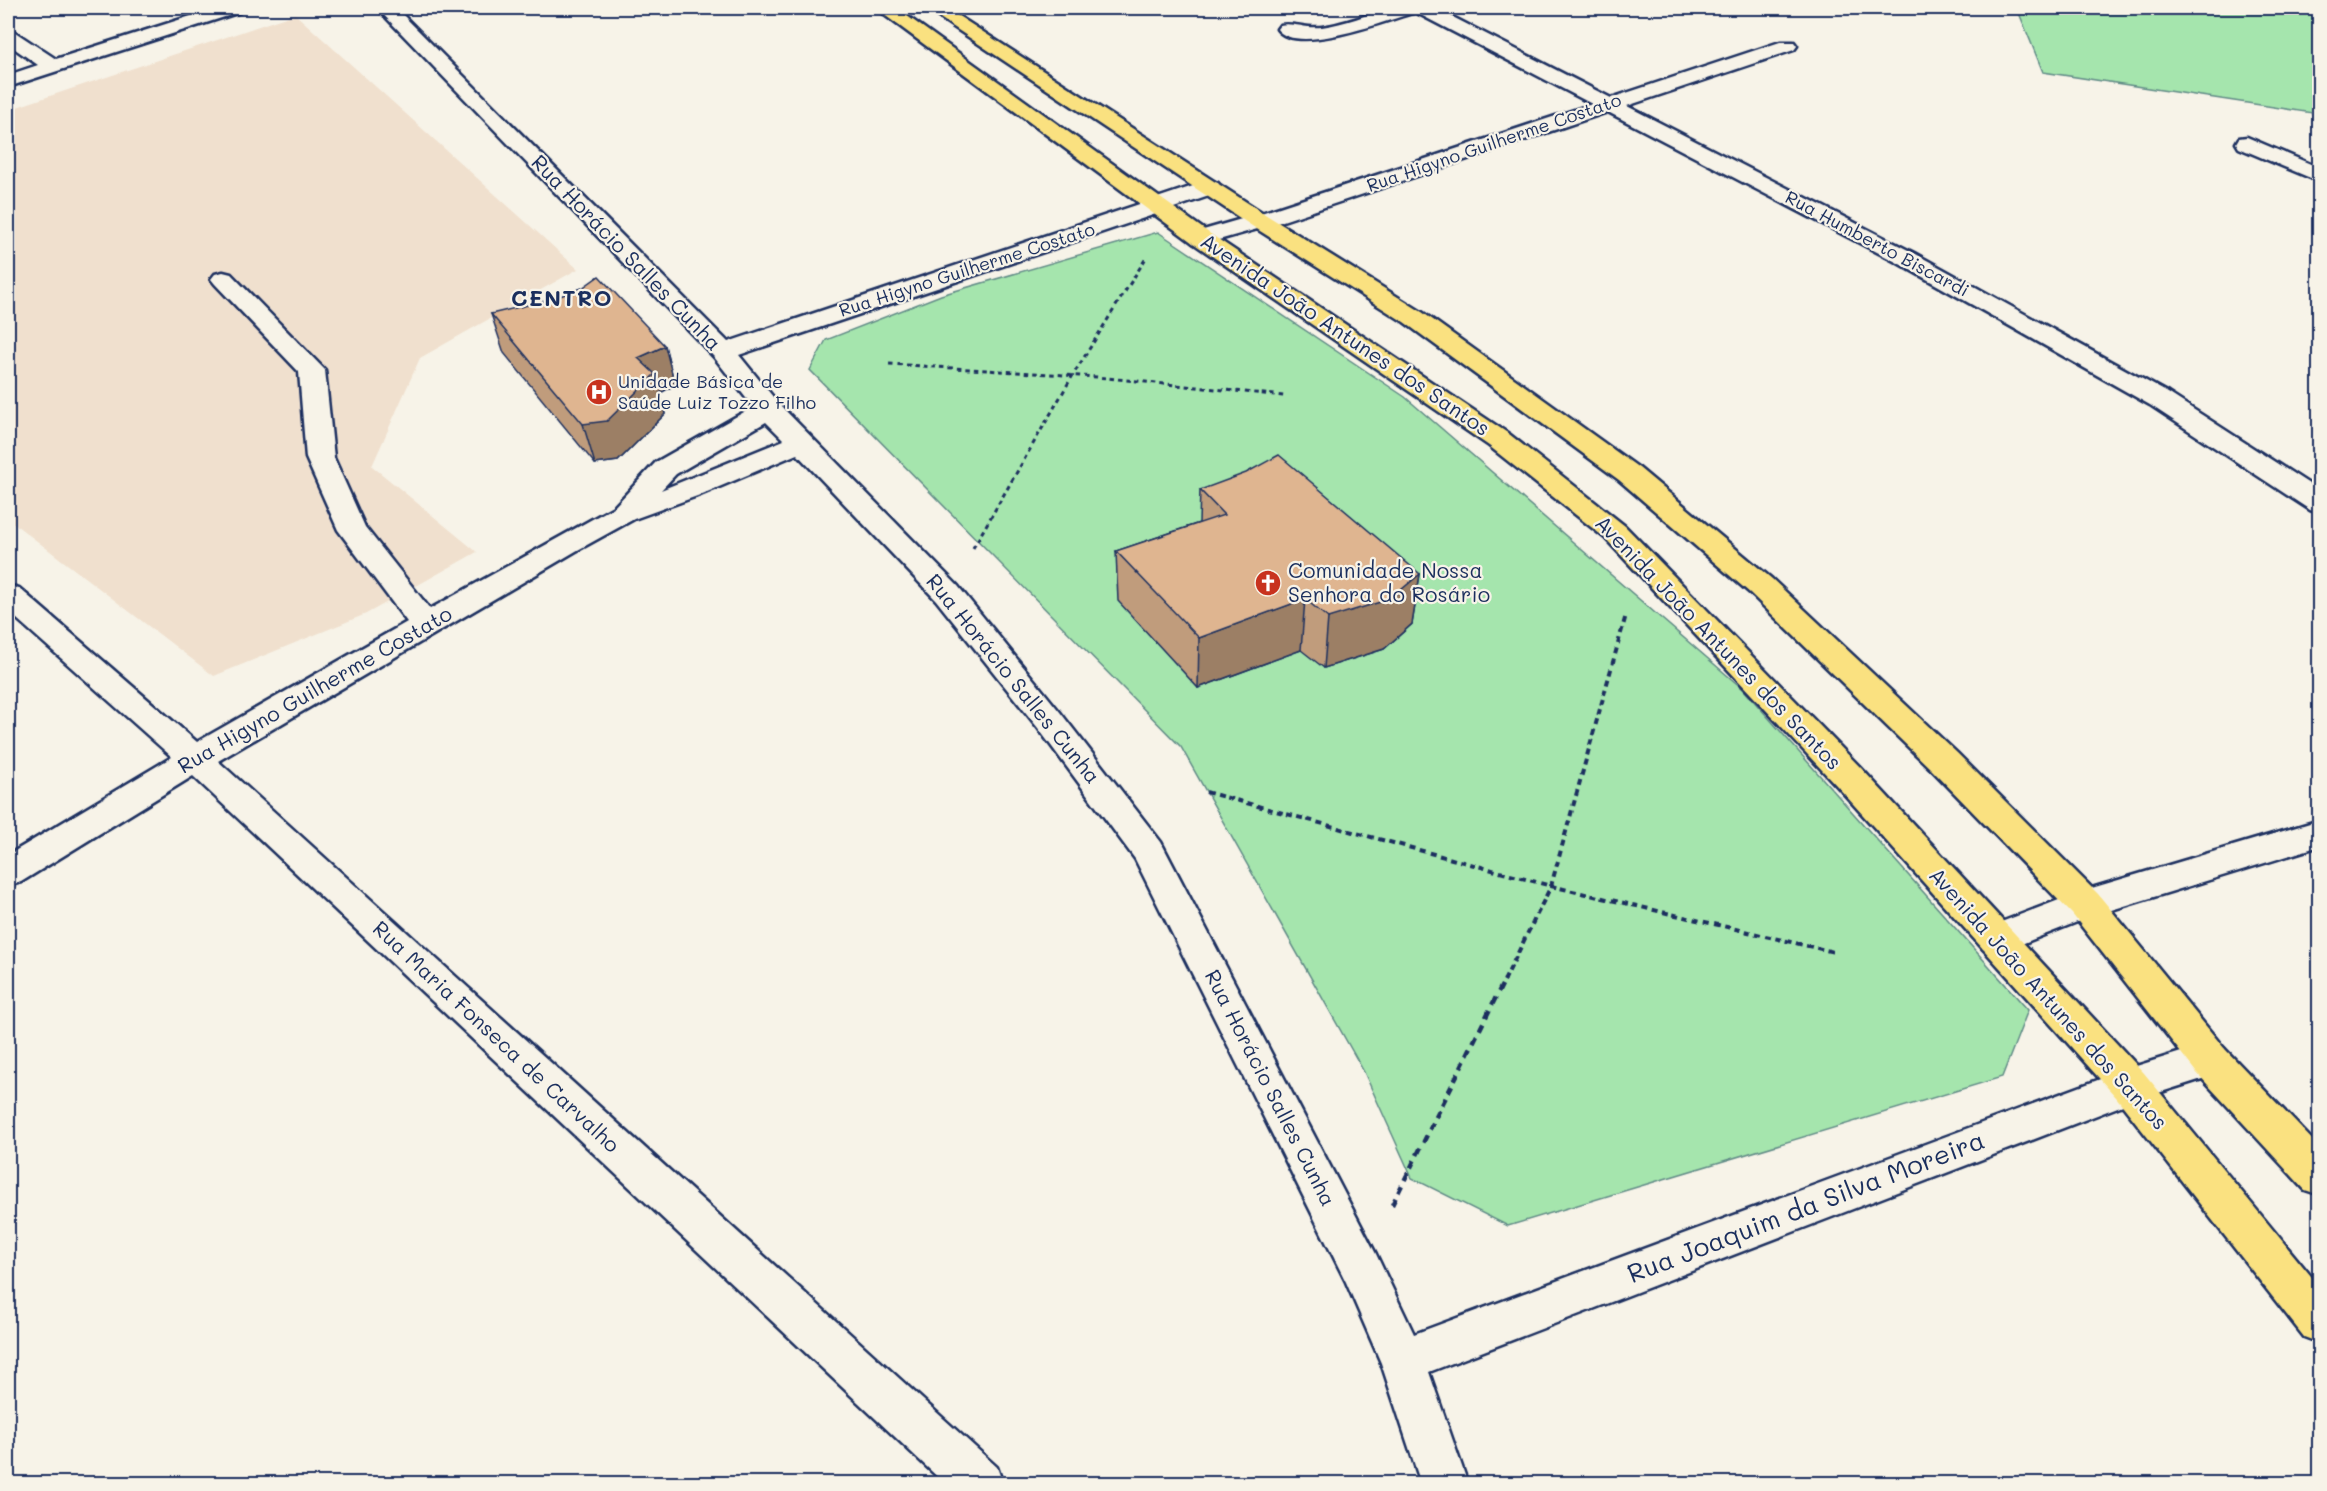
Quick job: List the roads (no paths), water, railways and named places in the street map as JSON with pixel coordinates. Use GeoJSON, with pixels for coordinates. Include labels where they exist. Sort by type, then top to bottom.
{"type":"FeatureCollection","features":[{"type":"Feature","properties":{"kind":"main road","name":"Avenida João Antunes dos Santos"},"geometry":{"type":"LineString","coordinates":[[884,8],[1201,238],[1499,440],[1615,532],[1849,777],[2130,1085],[2319,1322]]}},
{"type":"Feature","properties":{"kind":"main road"},"geometry":{"type":"LineString","coordinates":[[934,8],[1260,221],[1413,317],[1629,474],[1761,586],[1945,762],[2085,904],[2210,1060],[2319,1177]]}},
{"type":"Feature","properties":{"kind":"street"},"geometry":{"type":"LineString","coordinates":[[8,81],[233,8]]}},
{"type":"Feature","properties":{"kind":"street","name":"Rua Horácio Salles Cunha"},"geometry":{"type":"LineString","coordinates":[[386,8],[723,352],[769,409],[947,592],[1149,851],[1361,1268],[1403,1360],[1445,1484]]}},
{"type":"Feature","properties":{"kind":"street"},"geometry":{"type":"LineString","coordinates":[[1287,29],[1304,34],[1326,32],[1409,8]]}},
{"type":"Feature","properties":{"kind":"street","name":"Rua Humberto Biscardi"},"geometry":{"type":"LineString","coordinates":[[1422,8],[1906,258],[2159,399],[2319,504]]}},
{"type":"Feature","properties":{"kind":"street"},"geometry":{"type":"LineString","coordinates":[[8,36],[54,66]]}},
{"type":"Feature","properties":{"kind":"street","name":"Rua Higyno Guilherme Costato"},"geometry":{"type":"LineString","coordinates":[[1201,238],[1260,221],[1787,46]]}},
{"type":"Feature","properties":{"kind":"street"},"geometry":{"type":"LineString","coordinates":[[2247,143],[2319,176]]}},
{"type":"Feature","properties":{"kind":"street","name":"Rua Higyno Guilherme Costato"},"geometry":{"type":"LineString","coordinates":[[723,352],[1165,212],[1210,188]]}},
{"type":"Feature","properties":{"kind":"street"},"geometry":{"type":"LineString","coordinates":[[223,279],[312,370],[320,458],[352,530],[426,625]]}},
{"type":"Feature","properties":{"kind":"street","name":"Rua Higyno Guilherme Costato"},"geometry":{"type":"LineString","coordinates":[[624,513],[666,468],[769,409]]}},
{"type":"Feature","properties":{"kind":"street","name":"Rua Higyno Guilherme Costato"},"geometry":{"type":"LineString","coordinates":[[8,872],[195,759],[566,544],[624,513],[690,489],[801,443]]}},
{"type":"Feature","properties":{"kind":"street","name":"Rua Maria Fonseca de Carvalho"},"geometry":{"type":"LineString","coordinates":[[8,595],[195,759],[980,1484]]}},
{"type":"Feature","properties":{"kind":"street"},"geometry":{"type":"LineString","coordinates":[[1996,939],[2085,904],[2319,832]]}},
{"type":"Feature","properties":{"kind":"street","name":"Rua Joaquim da Silva Moreira"},"geometry":{"type":"LineString","coordinates":[[1403,1360],[2130,1085],[2210,1060]]}},
{"type":"Feature","properties":{"kind":"place","name":"Unidade Básica de Saúde Luiz Tozzo Filho"},"geometry":{"type":"Point","coordinates":[599,392]}},
{"type":"Feature","properties":{"kind":"place","name":"Comunidade Nossa Senhora do Rosário"},"geometry":{"type":"Point","coordinates":[1268,583]}},
{"type":"Feature","properties":{"kind":"district","name":"CENTRO"},"geometry":{"type":"Point","coordinates":[562,298]}}]}
